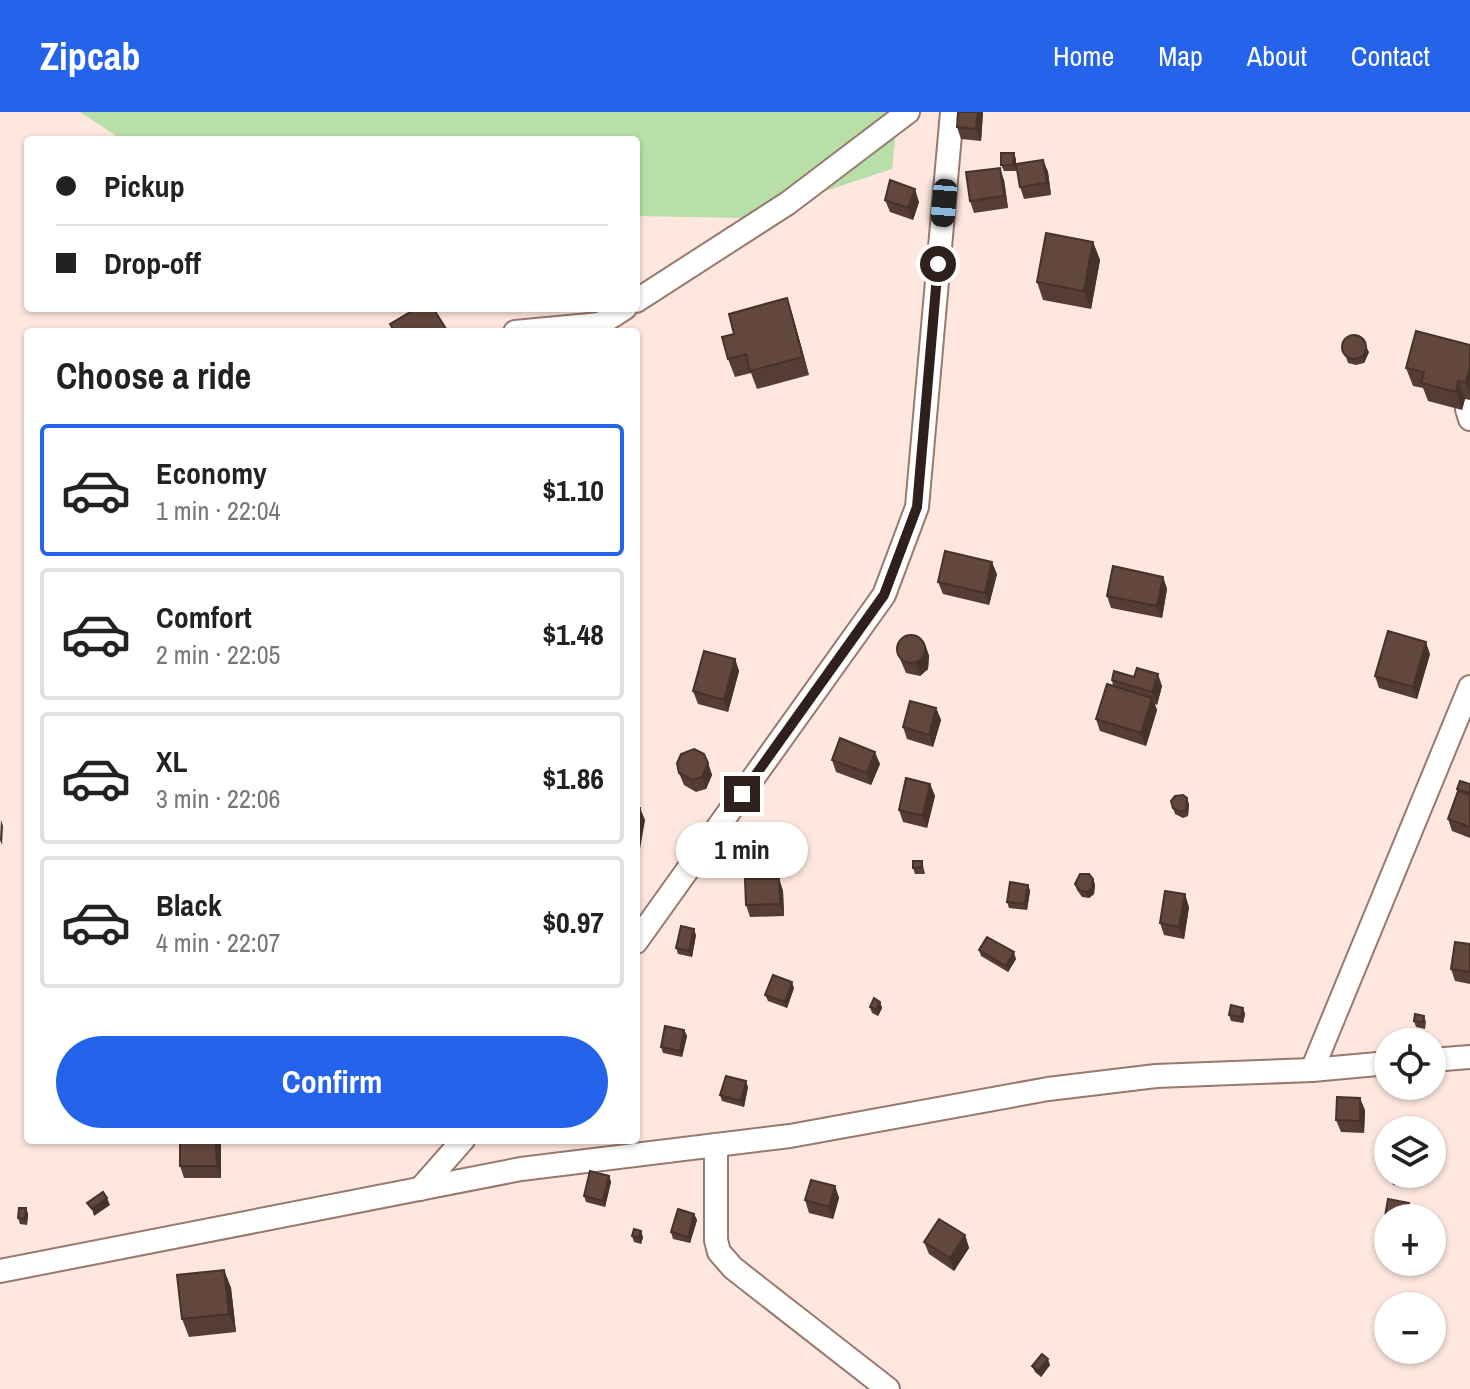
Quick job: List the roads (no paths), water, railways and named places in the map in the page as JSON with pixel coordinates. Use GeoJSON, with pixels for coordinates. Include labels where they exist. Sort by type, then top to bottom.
{"type":"FeatureCollection","features":[{"type":"Feature","properties":{"kind":"street"},"geometry":{"type":"LineString","coordinates":[[640,298],[788,203],[908,112]]}},
{"type":"Feature","properties":{"kind":"street"},"geometry":{"type":"LineString","coordinates":[[640,936],[884,595],[917,507],[952,112]]}},
{"type":"Feature","properties":{"kind":"street"},"geometry":{"type":"LineString","coordinates":[[558,328],[600,324],[619,312]]}},
{"type":"Feature","properties":{"kind":"street"},"geometry":{"type":"LineString","coordinates":[[1312,1070],[1470,687]]}},
{"type":"Feature","properties":{"kind":"street"},"geometry":{"type":"LineString","coordinates":[[1446,1059],[1470,1057]]}},
{"type":"Feature","properties":{"kind":"street"},"geometry":{"type":"LineString","coordinates":[[0,1271],[521,1169],[790,1136],[1063,1087],[1156,1076],[1374,1064]]}},
{"type":"Feature","properties":{"kind":"street"},"geometry":{"type":"LineString","coordinates":[[420,1189],[459,1144]]}},
{"type":"Feature","properties":{"kind":"street"},"geometry":{"type":"LineString","coordinates":[[716,1145],[716,1240],[719,1252],[733,1268],[888,1389]]}}]}
